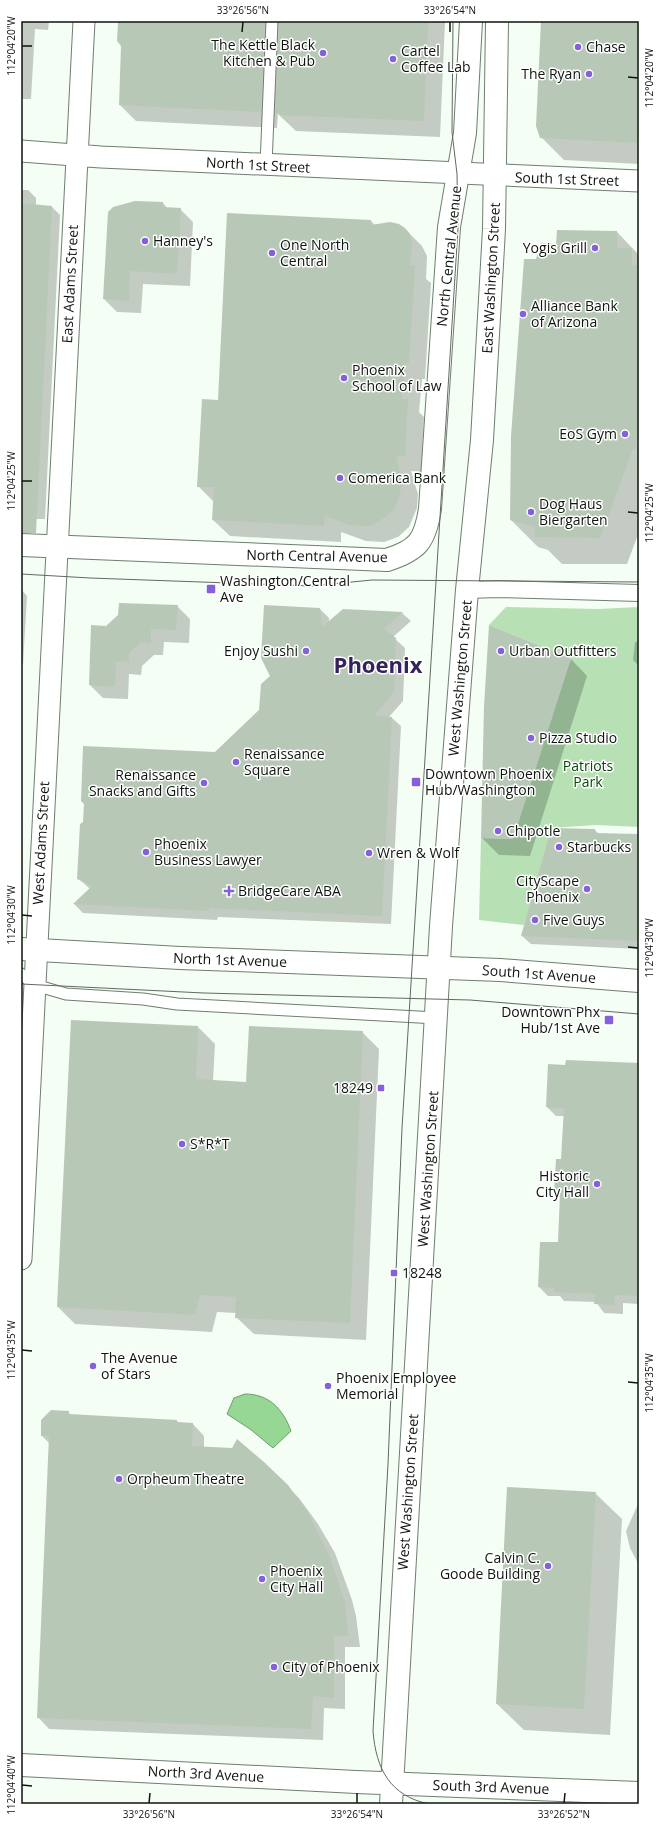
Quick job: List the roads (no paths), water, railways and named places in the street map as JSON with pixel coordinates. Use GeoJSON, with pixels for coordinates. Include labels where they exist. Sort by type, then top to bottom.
{"type":"FeatureCollection","features":[{"type":"Feature","properties":{"kind":"main road","name":"North Central Avenue"},"geometry":{"type":"LineString","coordinates":[[21,545],[387,560],[406,554],[416,546],[424,534],[430,509],[449,227],[465,133],[471,21]]}},
{"type":"Feature","properties":{"kind":"main road","name":"East Washington Street"},"geometry":{"type":"LineString","coordinates":[[473,534],[482,440],[494,229],[498,21]]}},
{"type":"Feature","properties":{"kind":"main road","name":"West Washington Street"},"geometry":{"type":"LineString","coordinates":[[391,1793],[439,968],[467,590],[473,534]]}},
{"type":"Feature","properties":{"kind":"main road","name":"North 1st Avenue"},"geometry":{"type":"LineString","coordinates":[[28,949],[180,958],[439,968]]}},
{"type":"Feature","properties":{"kind":"main road","name":"South 1st Avenue"},"geometry":{"type":"LineString","coordinates":[[439,968],[508,970],[639,981]]}},
{"type":"Feature","properties":{"kind":"main road","name":"North 3rd Avenue"},"geometry":{"type":"LineString","coordinates":[[21,1765],[391,1793]]}},
{"type":"Feature","properties":{"kind":"main road","name":"South 3rd Avenue"},"geometry":{"type":"LineString","coordinates":[[391,1793],[639,1792]]}},
{"type":"Feature","properties":{"kind":"street","name":"East Adams Street"},"geometry":{"type":"LineString","coordinates":[[57,546],[84,21]]}},
{"type":"Feature","properties":{"kind":"street","name":"North 1st Street"},"geometry":{"type":"LineString","coordinates":[[21,151],[495,176]]}},
{"type":"Feature","properties":{"kind":"street","name":"South 1st Street"},"geometry":{"type":"LineString","coordinates":[[495,176],[639,181]]}},
{"type":"Feature","properties":{"kind":"street","name":"West Adams Street"},"geometry":{"type":"LineString","coordinates":[[21,1259],[28,949],[57,546]]}},
{"type":"Feature","properties":{"kind":"street"},"geometry":{"type":"LineString","coordinates":[[467,590],[498,589],[639,593]]}},
{"type":"Feature","properties":{"kind":"lane"},"geometry":{"type":"LineString","coordinates":[[266,165],[272,21]]}},
{"type":"Feature","properties":{"kind":"lane"},"geometry":{"type":"LineString","coordinates":[[28,979],[66,994],[144,999],[177,1004],[437,1018]]}},
{"type":"Feature","properties":{"kind":"tram line"},"geometry":{"type":"LineString","coordinates":[[429,1804],[404,1795],[388,1779],[382,1769],[378,1757],[373,1731],[388,1464],[402,1128],[458,228],[457,174],[452,132],[453,21]]}},
{"type":"Feature","properties":{"kind":"tram line"},"geometry":{"type":"LineString","coordinates":[[21,574],[312,586],[372,580],[639,582]]}},
{"type":"Feature","properties":{"kind":"tram line"},"geometry":{"type":"LineString","coordinates":[[21,984],[204,993],[470,1000],[639,1014]]}},
{"type":"Feature","properties":{"kind":"place","name":"Chase"},"geometry":{"type":"Point","coordinates":[578,47]}},
{"type":"Feature","properties":{"kind":"place","name":"The Kettle Black Kitchen & Pub"},"geometry":{"type":"Point","coordinates":[323,53]}},
{"type":"Feature","properties":{"kind":"place","name":"Cartel Coffee Lab"},"geometry":{"type":"Point","coordinates":[393,59]}},
{"type":"Feature","properties":{"kind":"place","name":"The Ryan"},"geometry":{"type":"Point","coordinates":[589,74]}},
{"type":"Feature","properties":{"kind":"place","name":"Hanney's"},"geometry":{"type":"Point","coordinates":[145,241]}},
{"type":"Feature","properties":{"kind":"place","name":"Yogis Grill"},"geometry":{"type":"Point","coordinates":[595,248]}},
{"type":"Feature","properties":{"kind":"place","name":"One North Central"},"geometry":{"type":"Point","coordinates":[272,253]}},
{"type":"Feature","properties":{"kind":"place","name":"Alliance Bank of Arizona"},"geometry":{"type":"Point","coordinates":[523,314]}},
{"type":"Feature","properties":{"kind":"place","name":"Phoenix School of Law"},"geometry":{"type":"Point","coordinates":[344,378]}},
{"type":"Feature","properties":{"kind":"place","name":"EoS Gym"},"geometry":{"type":"Point","coordinates":[625,434]}},
{"type":"Feature","properties":{"kind":"place","name":"Comerica Bank"},"geometry":{"type":"Point","coordinates":[340,478]}},
{"type":"Feature","properties":{"kind":"place","name":"Dog Haus Biergarten"},"geometry":{"type":"Point","coordinates":[531,512]}},
{"type":"Feature","properties":{"kind":"place","name":"Washington/Central Ave"},"geometry":{"type":"Point","coordinates":[211,589]}},
{"type":"Feature","properties":{"kind":"place","name":"Enjoy Sushi"},"geometry":{"type":"Point","coordinates":[306,651]}},
{"type":"Feature","properties":{"kind":"place","name":"Urban Outfitters"},"geometry":{"type":"Point","coordinates":[501,651]}},
{"type":"Feature","properties":{"kind":"place","name":"Pizza Studio"},"geometry":{"type":"Point","coordinates":[531,738]}},
{"type":"Feature","properties":{"kind":"place","name":"Renaissance Square"},"geometry":{"type":"Point","coordinates":[236,762]}},
{"type":"Feature","properties":{"kind":"place","name":"Downtown Phoenix Hub/Washington"},"geometry":{"type":"Point","coordinates":[416,782]}},
{"type":"Feature","properties":{"kind":"place","name":"Renaissance Snacks and Gifts"},"geometry":{"type":"Point","coordinates":[204,783]}},
{"type":"Feature","properties":{"kind":"place","name":"Chipotle"},"geometry":{"type":"Point","coordinates":[498,831]}},
{"type":"Feature","properties":{"kind":"place","name":"Starbucks"},"geometry":{"type":"Point","coordinates":[559,847]}},
{"type":"Feature","properties":{"kind":"place","name":"Phoenix Business Lawyer"},"geometry":{"type":"Point","coordinates":[146,852]}},
{"type":"Feature","properties":{"kind":"place","name":"Wren & Wolf"},"geometry":{"type":"Point","coordinates":[369,853]}},
{"type":"Feature","properties":{"kind":"place","name":"CityScape Phoenix"},"geometry":{"type":"Point","coordinates":[587,889]}},
{"type":"Feature","properties":{"kind":"place","name":"BridgeCare ABA"},"geometry":{"type":"Point","coordinates":[229,891]}},
{"type":"Feature","properties":{"kind":"place","name":"Five Guys"},"geometry":{"type":"Point","coordinates":[535,920]}},
{"type":"Feature","properties":{"kind":"place","name":"Downtown Phx Hub/1st Ave"},"geometry":{"type":"Point","coordinates":[609,1020]}},
{"type":"Feature","properties":{"kind":"place","name":"18249"},"geometry":{"type":"Point","coordinates":[381,1088]}},
{"type":"Feature","properties":{"kind":"place","name":"S*R*T"},"geometry":{"type":"Point","coordinates":[182,1144]}},
{"type":"Feature","properties":{"kind":"place","name":"Historic City Hall"},"geometry":{"type":"Point","coordinates":[597,1184]}},
{"type":"Feature","properties":{"kind":"place","name":"18248"},"geometry":{"type":"Point","coordinates":[394,1273]}},
{"type":"Feature","properties":{"kind":"place","name":"The Avenue of Stars"},"geometry":{"type":"Point","coordinates":[93,1366]}},
{"type":"Feature","properties":{"kind":"place","name":"Phoenix Employee Memorial"},"geometry":{"type":"Point","coordinates":[328,1386]}},
{"type":"Feature","properties":{"kind":"place","name":"Orpheum Theatre"},"geometry":{"type":"Point","coordinates":[119,1479]}},
{"type":"Feature","properties":{"kind":"place","name":"Calvin C. Goode Building"},"geometry":{"type":"Point","coordinates":[548,1566]}},
{"type":"Feature","properties":{"kind":"place","name":"Phoenix City Hall"},"geometry":{"type":"Point","coordinates":[262,1579]}},
{"type":"Feature","properties":{"kind":"place","name":"City of Phoenix"},"geometry":{"type":"Point","coordinates":[274,1667]}},
{"type":"Feature","properties":{"kind":"district","name":"Phoenix"},"geometry":{"type":"Point","coordinates":[378,665]}},
{"type":"Feature","properties":{"kind":"park label","name":"Patriots Park"},"geometry":{"type":"Point","coordinates":[588,774]}}]}
